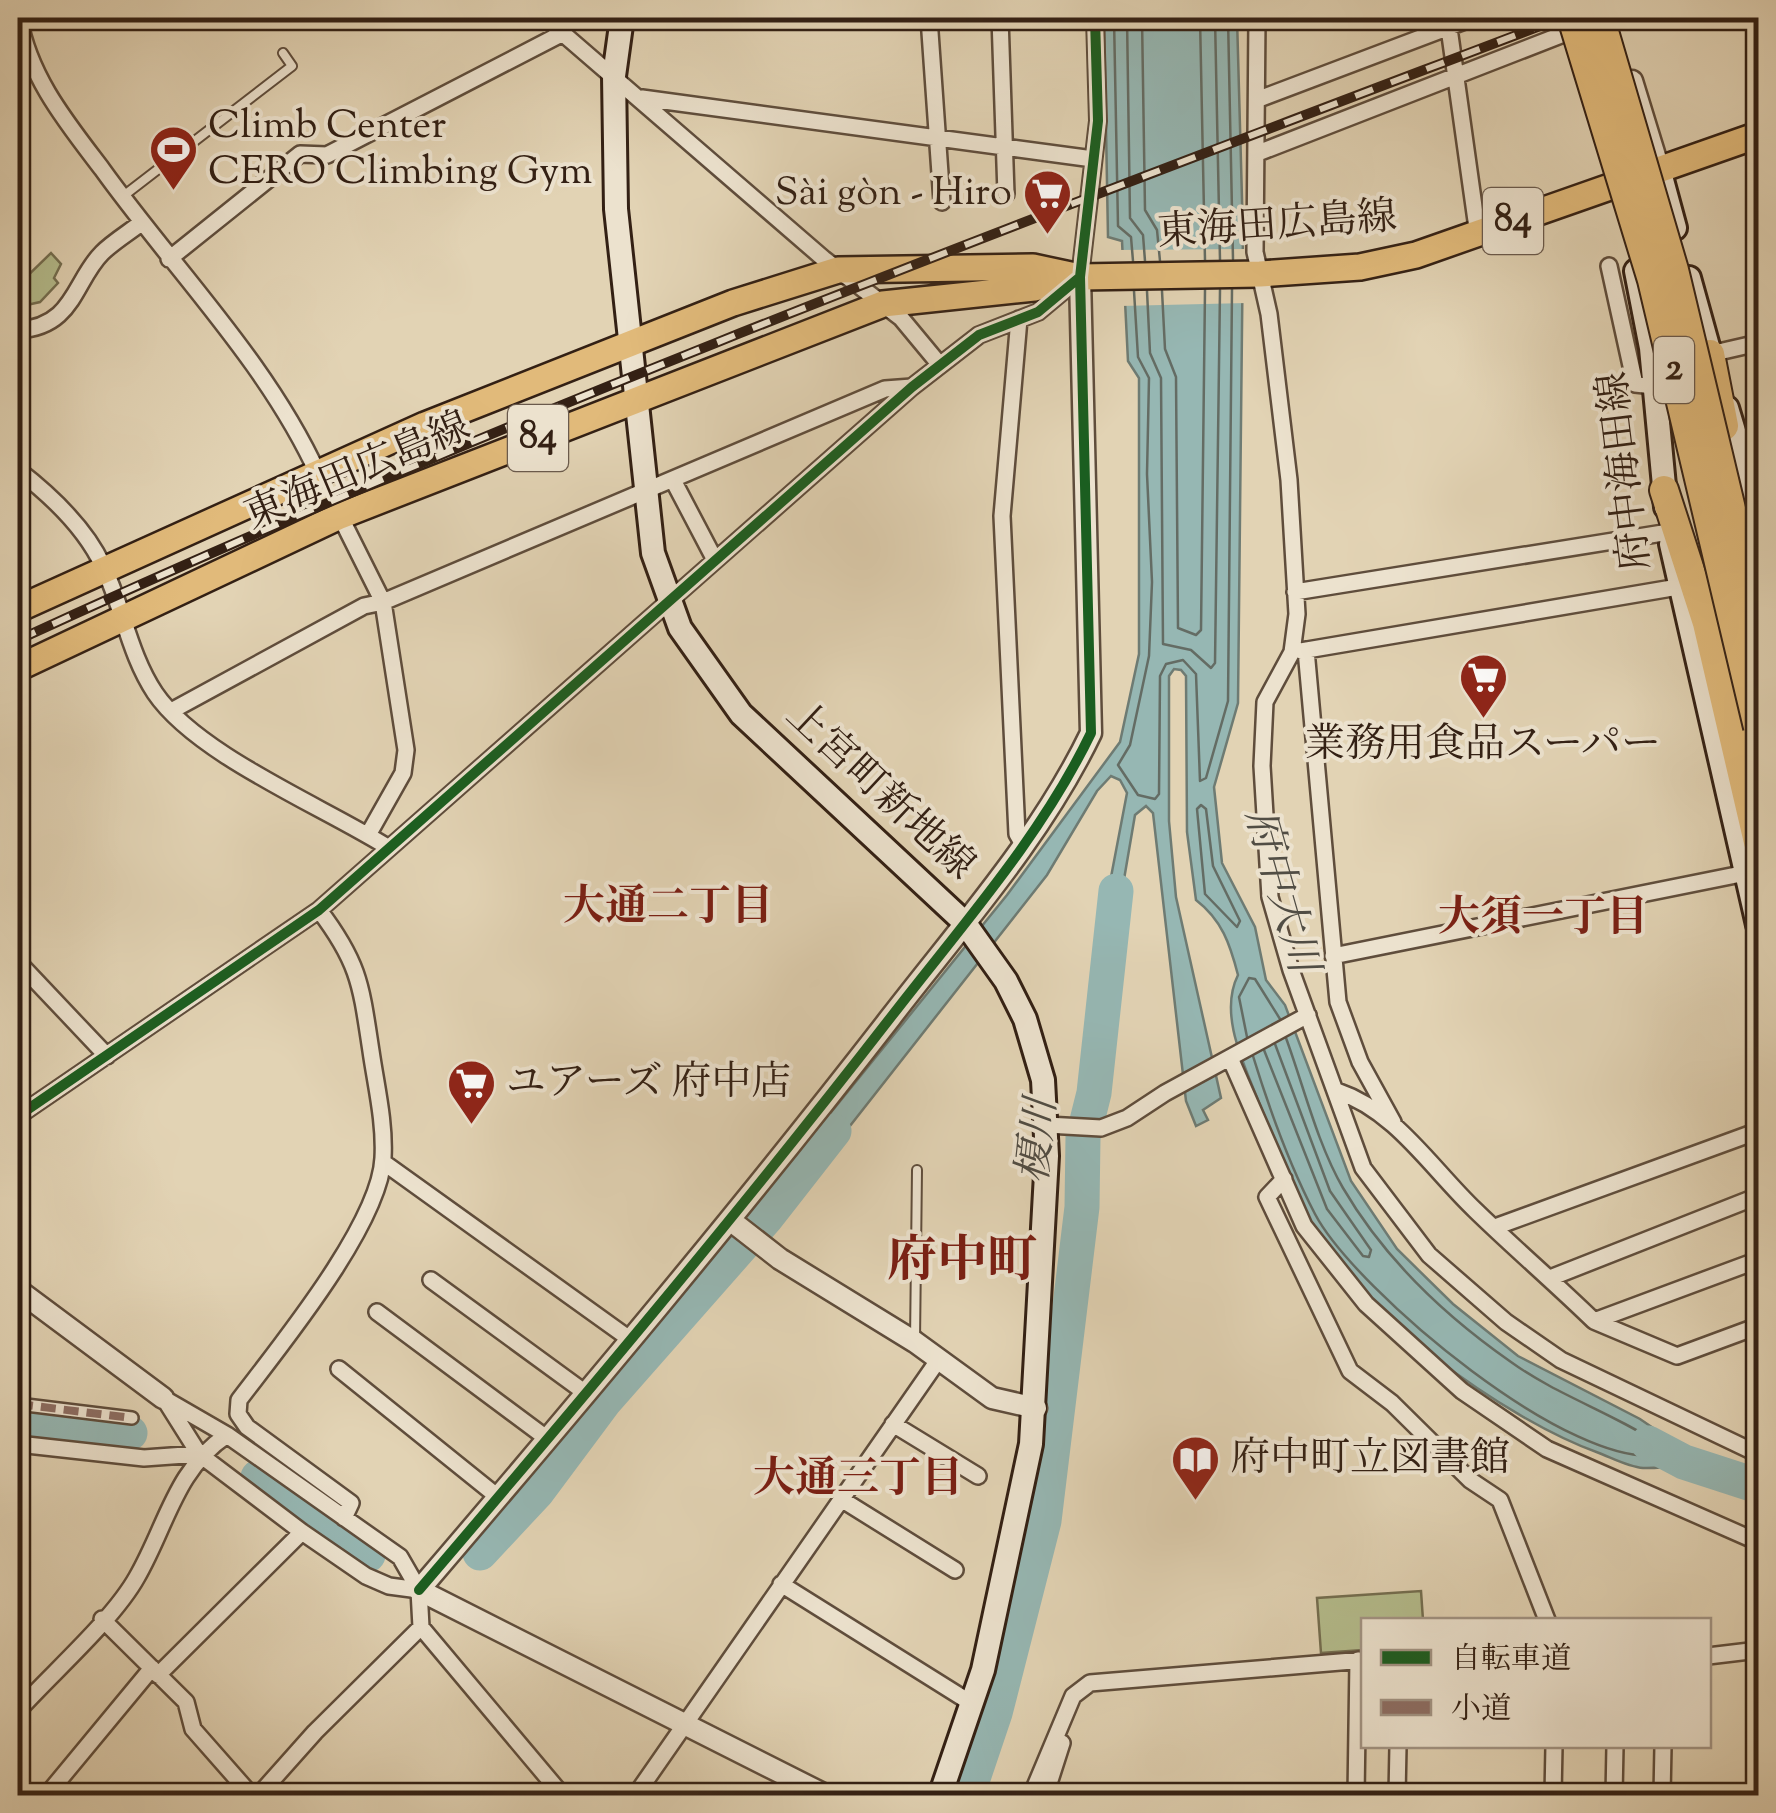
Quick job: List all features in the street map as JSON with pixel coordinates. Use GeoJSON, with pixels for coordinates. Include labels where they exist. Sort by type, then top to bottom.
{"type":"FeatureCollection","features":[{"type":"Feature","properties":{"kind":"highway","name":"2"},"geometry":{"type":"LineString","coordinates":[[1606,18],[1674,270],[1758,622]]}},
{"type":"Feature","properties":{"kind":"highway","name":"2"},"geometry":{"type":"LineString","coordinates":[[1566,22],[1652,280],[1758,727]]}},
{"type":"Feature","properties":{"kind":"highway"},"geometry":{"type":"LineString","coordinates":[[1710,354],[1746,540],[1758,578]]}},
{"type":"Feature","properties":{"kind":"highway"},"geometry":{"type":"LineString","coordinates":[[1664,490],[1707,623],[1758,842]]}},
{"type":"Feature","properties":{"kind":"main road","name":"上宮町新地線"},"geometry":{"type":"LineString","coordinates":[[622,18],[614,76],[616,209],[653,553],[668,600],[702,665],[740,714],[968,929],[1026,1019],[1058,1125],[1036,1408],[983,1670],[940,1796]]}},
{"type":"Feature","properties":{"kind":"main road","name":"東海田広島線"},"geometry":{"type":"LineString","coordinates":[[18,668],[340,516],[882,304],[1034,288],[1080,277],[1254,275],[1360,267],[1416,255],[1758,135]]}},
{"type":"Feature","properties":{"kind":"main road"},"geometry":{"type":"LineString","coordinates":[[1660,169],[1758,511]]}},
{"type":"Feature","properties":{"kind":"main road","name":"府中海田線"},"geometry":{"type":"LineString","coordinates":[[1614,183],[1643,302],[1678,587],[1758,925]]}},
{"type":"Feature","properties":{"kind":"main road","name":"東海田広島線"},"geometry":{"type":"LineString","coordinates":[[18,609],[318,474],[631,342],[838,270],[1033,267],[1080,277]]}},
{"type":"Feature","properties":{"kind":"street"},"geometry":{"type":"LineString","coordinates":[[19,18],[22,35],[60,119],[240,350],[318,474]]}},
{"type":"Feature","properties":{"kind":"street"},"geometry":{"type":"LineString","coordinates":[[545,18],[838,270],[901,318],[940,365]]}},
{"type":"Feature","properties":{"kind":"street"},"geometry":{"type":"LineString","coordinates":[[929,18],[942,202]]}},
{"type":"Feature","properties":{"kind":"street"},"geometry":{"type":"LineString","coordinates":[[1000,18],[1006,194]]}},
{"type":"Feature","properties":{"kind":"street"},"geometry":{"type":"LineString","coordinates":[[418,1590],[550,1440],[968,929],[1069,779],[1091,733],[1080,277],[1098,121],[1095,18]]}},
{"type":"Feature","properties":{"kind":"street"},"geometry":{"type":"LineString","coordinates":[[1257,18],[1254,275],[1289,480],[1299,651],[1338,1002],[1360,1062],[1396,1126]]}},
{"type":"Feature","properties":{"kind":"street"},"geometry":{"type":"LineString","coordinates":[[1259,99],[1449,22],[1473,18]]}},
{"type":"Feature","properties":{"kind":"street"},"geometry":{"type":"LineString","coordinates":[[1258,153],[1454,77],[1566,22],[1606,18],[1660,169]]}},
{"type":"Feature","properties":{"kind":"street"},"geometry":{"type":"LineString","coordinates":[[1449,22],[1478,234]]}},
{"type":"Feature","properties":{"kind":"street"},"geometry":{"type":"LineString","coordinates":[[1566,22],[1614,183]]}},
{"type":"Feature","properties":{"kind":"street"},"geometry":{"type":"LineString","coordinates":[[169,259],[300,154],[328,155],[563,33]]}},
{"type":"Feature","properties":{"kind":"street"},"geometry":{"type":"LineString","coordinates":[[639,98],[1094,159]]}},
{"type":"Feature","properties":{"kind":"street"},"geometry":{"type":"LineString","coordinates":[[18,330],[60,314],[99,255],[140,223]]}},
{"type":"Feature","properties":{"kind":"street"},"geometry":{"type":"LineString","coordinates":[[1609,266],[1635,384],[1654,386]]}},
{"type":"Feature","properties":{"kind":"street"},"geometry":{"type":"LineString","coordinates":[[18,1116],[318,910],[912,387],[980,334],[1038,312],[1080,277]]}},
{"type":"Feature","properties":{"kind":"street"},"geometry":{"type":"LineString","coordinates":[[1019,319],[1002,516],[1017,834],[1024,846]]}},
{"type":"Feature","properties":{"kind":"street"},"geometry":{"type":"LineString","coordinates":[[1710,354],[1758,343]]}},
{"type":"Feature","properties":{"kind":"street"},"geometry":{"type":"LineString","coordinates":[[173,710],[364,606],[383,602],[674,482],[886,389],[912,387]]}},
{"type":"Feature","properties":{"kind":"street"},"geometry":{"type":"LineString","coordinates":[[18,470],[74,524],[105,569],[132,650],[156,695],[210,743],[280,788],[389,848]]}},
{"type":"Feature","properties":{"kind":"street"},"geometry":{"type":"LineString","coordinates":[[674,482],[715,560]]}},
{"type":"Feature","properties":{"kind":"street"},"geometry":{"type":"LineString","coordinates":[[340,516],[383,602],[406,750],[403,774],[368,835]]}},
{"type":"Feature","properties":{"kind":"street"},"geometry":{"type":"LineString","coordinates":[[1295,592],[1669,532]]}},
{"type":"Feature","properties":{"kind":"street"},"geometry":{"type":"LineString","coordinates":[[1678,587],[1299,651],[1265,702],[1262,766],[1270,897],[1302,1018],[1337,1091],[1364,1168],[1429,1255],[1506,1322],[1561,1360],[1758,1454]]}},
{"type":"Feature","properties":{"kind":"street"},"geometry":{"type":"LineString","coordinates":[[1333,956],[1746,873]]}},
{"type":"Feature","properties":{"kind":"street"},"geometry":{"type":"LineString","coordinates":[[318,910],[358,970],[381,1118],[383,1162],[370,1202],[331,1276],[239,1400],[238,1414],[247,1427],[351,1504],[344,1518]]}},
{"type":"Feature","properties":{"kind":"street"},"geometry":{"type":"LineString","coordinates":[[18,962],[107,1056]]}},
{"type":"Feature","properties":{"kind":"street"},"geometry":{"type":"LineString","coordinates":[[1058,1125],[1101,1128],[1127,1118],[1302,1018]]}},
{"type":"Feature","properties":{"kind":"street"},"geometry":{"type":"LineString","coordinates":[[1234,1056],[1304,1226],[1366,1304],[1462,1391],[1547,1448],[1758,1542]]}},
{"type":"Feature","properties":{"kind":"street"},"geometry":{"type":"LineString","coordinates":[[1337,1091],[1360,1099],[1396,1126],[1594,1321],[1677,1356],[1758,1326]]}},
{"type":"Feature","properties":{"kind":"street"},"geometry":{"type":"LineString","coordinates":[[1495,1227],[1758,1131]]}},
{"type":"Feature","properties":{"kind":"street"},"geometry":{"type":"LineString","coordinates":[[383,1162],[631,1340]]}},
{"type":"Feature","properties":{"kind":"street"},"geometry":{"type":"LineString","coordinates":[[1284,1179],[1267,1196],[1350,1371],[1392,1403],[1470,1480],[1500,1500],[1546,1618]]}},
{"type":"Feature","properties":{"kind":"street"},"geometry":{"type":"LineString","coordinates":[[1550,1278],[1758,1196]]}},
{"type":"Feature","properties":{"kind":"street"},"geometry":{"type":"LineString","coordinates":[[730,1220],[780,1259],[914,1342],[992,1398],[1036,1408]]}},
{"type":"Feature","properties":{"kind":"street"},"geometry":{"type":"LineString","coordinates":[[1594,1321],[1758,1260]]}},
{"type":"Feature","properties":{"kind":"street"},"geometry":{"type":"LineString","coordinates":[[431,1280],[587,1394]]}},
{"type":"Feature","properties":{"kind":"street"},"geometry":{"type":"LineString","coordinates":[[18,1290],[163,1398],[227,1435],[400,1557],[418,1590],[421,1627],[563,1796]]}},
{"type":"Feature","properties":{"kind":"street"},"geometry":{"type":"LineString","coordinates":[[377,1312],[550,1440]]}},
{"type":"Feature","properties":{"kind":"street"},"geometry":{"type":"LineString","coordinates":[[636,1796],[938,1359]]}},
{"type":"Feature","properties":{"kind":"street"},"geometry":{"type":"LineString","coordinates":[[338,1369],[498,1497]]}},
{"type":"Feature","properties":{"kind":"street"},"geometry":{"type":"LineString","coordinates":[[163,1398],[199,1454],[366,1576],[389,1586],[418,1590],[827,1796]]}},
{"type":"Feature","properties":{"kind":"street"},"geometry":{"type":"LineString","coordinates":[[18,1404],[132,1418]]}},
{"type":"Feature","properties":{"kind":"street"},"geometry":{"type":"LineString","coordinates":[[893,1424],[978,1476]]}},
{"type":"Feature","properties":{"kind":"street"},"geometry":{"type":"LineString","coordinates":[[18,1711],[137,1578],[156,1532],[199,1454],[227,1435]]}},
{"type":"Feature","properties":{"kind":"street"},"geometry":{"type":"LineString","coordinates":[[18,1444],[144,1458],[199,1454]]}},
{"type":"Feature","properties":{"kind":"street"},"geometry":{"type":"LineString","coordinates":[[841,1499],[956,1570]]}},
{"type":"Feature","properties":{"kind":"street"},"geometry":{"type":"LineString","coordinates":[[46,1796],[155,1672],[302,1532]]}},
{"type":"Feature","properties":{"kind":"street"},"geometry":{"type":"LineString","coordinates":[[782,1584],[972,1703]]}},
{"type":"Feature","properties":{"kind":"street"},"geometry":{"type":"LineString","coordinates":[[102,1618],[186,1702],[192,1729],[255,1796],[421,1627]]}},
{"type":"Feature","properties":{"kind":"street"},"geometry":{"type":"LineString","coordinates":[[1711,1656],[1758,1650]]}},
{"type":"Feature","properties":{"kind":"street"},"geometry":{"type":"LineString","coordinates":[[1031,1796],[1072,1696],[1090,1683],[1360,1660],[1356,1796]]}},
{"type":"Feature","properties":{"kind":"street"},"geometry":{"type":"LineString","coordinates":[[1045,1796],[1063,1745],[1058,1732]]}},
{"type":"Feature","properties":{"kind":"street"},"geometry":{"type":"LineString","coordinates":[[1397,1796],[1398,1748]]}},
{"type":"Feature","properties":{"kind":"street"},"geometry":{"type":"LineString","coordinates":[[1554,1748],[1554,1796]]}},
{"type":"Feature","properties":{"kind":"street"},"geometry":{"type":"LineString","coordinates":[[1614,1796],[1615,1748]]}},
{"type":"Feature","properties":{"kind":"street"},"geometry":{"type":"LineString","coordinates":[[1662,1796],[1663,1748]]}},
{"type":"Feature","properties":{"kind":"lane"},"geometry":{"type":"LineString","coordinates":[[122,197],[292,66],[283,53]]}},
{"type":"Feature","properties":{"kind":"lane"},"geometry":{"type":"LineString","coordinates":[[914,1342],[918,1170]]}},
{"type":"Feature","properties":{"kind":"green space"},"geometry":{"type":"Polygon","coordinates":[[[51,253],[61,264],[54,278],[58,283],[40,302],[18,307],[18,285],[51,253]]]}},
{"type":"Feature","properties":{"kind":"green space"},"geometry":{"type":"Polygon","coordinates":[[[1421,1591],[1423,1618],[1361,1618],[1361,1650],[1321,1653],[1317,1598],[1421,1591]]]}},
{"type":"Feature","properties":{"kind":"water"},"geometry":{"type":"Polygon","coordinates":[[[1104,18],[1237,18],[1243,235],[1238,703],[1214,787],[1222,863],[1255,927],[1266,980],[1285,1005],[1351,1181],[1397,1249],[1453,1304],[1518,1356],[1640,1419],[1703,1462],[1658,1468],[1632,1466],[1561,1437],[1520,1415],[1434,1357],[1394,1324],[1328,1253],[1299,1205],[1241,1057],[1231,1007],[1238,975],[1228,943],[1219,924],[1196,900],[1187,832],[1186,676],[1181,670],[1174,669],[1169,676],[1169,821],[1176,897],[1221,1098],[1203,1110],[1208,1120],[1196,1126],[1186,1101],[1153,813],[1146,806],[1135,815],[1114,938],[1099,940],[1127,793],[1120,780],[1111,776],[1097,791],[1047,875],[813,1173],[794,1158],[1007,895],[1120,742],[1139,654],[1139,378],[1128,361],[1122,241],[1108,237],[1104,18]]]}},
{"type":"Feature","properties":{"kind":"pier"},"geometry":{"type":"Polygon","coordinates":[[[1247,249],[1247,303],[1120,306],[1117,250],[1247,249]]]}},
{"type":"Feature","properties":{"kind":"waterway","name":"榎川"},"geometry":{"type":"LineString","coordinates":[[967,1796],[995,1713],[1044,1521],[1082,1207],[1083,1137],[1094,1093],[1116,891]]}},
{"type":"Feature","properties":{"kind":"waterway"},"geometry":{"type":"LineString","coordinates":[[480,1553],[537,1492],[604,1402],[766,1218],[834,1131]]}},
{"type":"Feature","properties":{"kind":"waterway"},"geometry":{"type":"LineString","coordinates":[[18,1419],[130,1433]]}},
{"type":"Feature","properties":{"kind":"waterway","name":"府中大川"},"geometry":{"type":"LineString","coordinates":[[1648,1443],[1684,1462],[1758,1486]]}},
{"type":"Feature","properties":{"kind":"waterway"},"geometry":{"type":"LineString","coordinates":[[258,1477],[368,1555]]}},
{"type":"Feature","properties":{"kind":"railway"},"geometry":{"type":"LineString","coordinates":[[18,640],[591,393],[978,240],[1561,18]]}},
{"type":"Feature","properties":{"kind":"marked path"},"geometry":{"type":"LineString","coordinates":[[18,1404],[132,1418]]}},
{"type":"Feature","properties":{"kind":"cycle path"},"geometry":{"type":"LineString","coordinates":[[419,1590],[599,1378],[834,1090],[1024,844],[1091,733],[1080,277],[1098,121],[1095,18]]}},
{"type":"Feature","properties":{"kind":"cycle path"},"geometry":{"type":"LineString","coordinates":[[18,1116],[319,910],[912,387],[979,335],[1038,312],[1080,277]]}},
{"type":"Feature","properties":{"kind":"place","name":"Climb Center CERO Climbing Gym"},"geometry":{"type":"Point","coordinates":[173,192]}},
{"type":"Feature","properties":{"kind":"place","name":"Sài gòn - Hiro"},"geometry":{"type":"Point","coordinates":[1047,236]}},
{"type":"Feature","properties":{"kind":"place","name":"業務用食品スーパー"},"geometry":{"type":"Point","coordinates":[1483,720]}},
{"type":"Feature","properties":{"kind":"place","name":"ユアーズ 府中店"},"geometry":{"type":"Point","coordinates":[471,1126]}},
{"type":"Feature","properties":{"kind":"place","name":"府中町立図書館"},"geometry":{"type":"Point","coordinates":[1195,1502]}},
{"type":"Feature","properties":{"kind":"district","name":"大通二丁目"},"geometry":{"type":"Point","coordinates":[668,909]}},
{"type":"Feature","properties":{"kind":"district","name":"大須一丁目"},"geometry":{"type":"Point","coordinates":[1543,920]}},
{"type":"Feature","properties":{"kind":"district","name":"府中町"},"geometry":{"type":"Point","coordinates":[962,1264]}},
{"type":"Feature","properties":{"kind":"district","name":"大通三丁目"},"geometry":{"type":"Point","coordinates":[858,1481]}}]}
